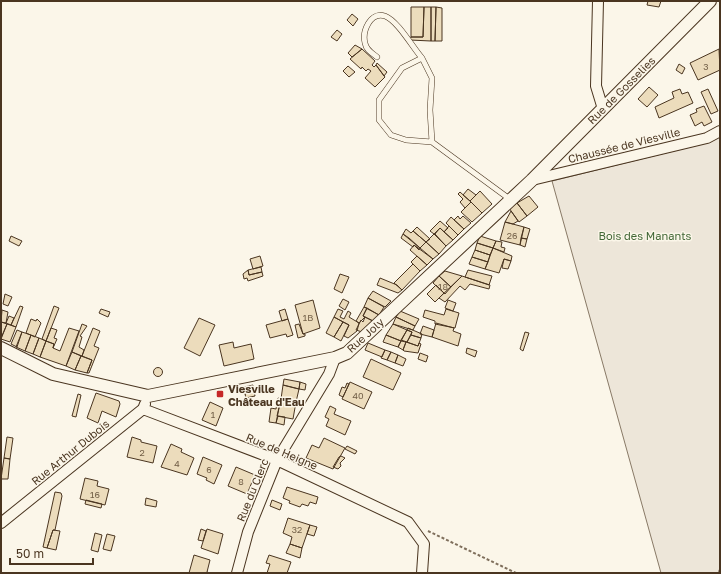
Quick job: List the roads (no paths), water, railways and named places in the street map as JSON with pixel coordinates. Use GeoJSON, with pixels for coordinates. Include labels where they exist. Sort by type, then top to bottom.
{"type":"FeatureCollection","features":[{"type":"Feature","properties":{"kind":"street"},"geometry":{"type":"LineString","coordinates":[[598,1],[596,86],[603,109]]}},
{"type":"Feature","properties":{"kind":"street","name":"Rue de Gosselies"},"geometry":{"type":"LineString","coordinates":[[532,180],[710,1]]}},
{"type":"Feature","properties":{"kind":"street","name":"Chaussée de Viesville"},"geometry":{"type":"LineString","coordinates":[[532,180],[707,138],[720,131]]}},
{"type":"Feature","properties":{"kind":"street","name":"Rue Joly"},"geometry":{"type":"LineString","coordinates":[[148,396],[335,358],[347,353],[532,180]]}},
{"type":"Feature","properties":{"kind":"street"},"geometry":{"type":"LineString","coordinates":[[1,348],[53,374],[148,396],[143,409]]}},
{"type":"Feature","properties":{"kind":"street","name":"Rue du Clerc"},"geometry":{"type":"LineString","coordinates":[[237,573],[248,532],[277,460],[329,374],[335,358]]}},
{"type":"Feature","properties":{"kind":"street","name":"Rue de Heigne"},"geometry":{"type":"LineString","coordinates":[[143,409],[277,460],[408,522],[424,544],[422,573]]}},
{"type":"Feature","properties":{"kind":"street","name":"Rue Arthur Dubois"},"geometry":{"type":"LineString","coordinates":[[1,523],[143,409]]}},
{"type":"Feature","properties":{"kind":"lane"},"geometry":{"type":"LineString","coordinates":[[376,58],[369,51],[364,38],[366,26],[372,19],[379,16],[385,16],[393,22],[422,58],[432,78],[430,110],[432,142]]}},
{"type":"Feature","properties":{"kind":"lane"},"geometry":{"type":"LineString","coordinates":[[422,58],[402,68],[379,100],[379,120],[391,135],[406,140],[432,142],[511,200]]}},
{"type":"Feature","properties":{"kind":"place","name":"Viesville Château d'Eau"},"geometry":{"type":"Point","coordinates":[220,394]}},
{"type":"Feature","properties":{"kind":"park label","name":"Bois des Manants"},"geometry":{"type":"Point","coordinates":[645,235]}}]}
